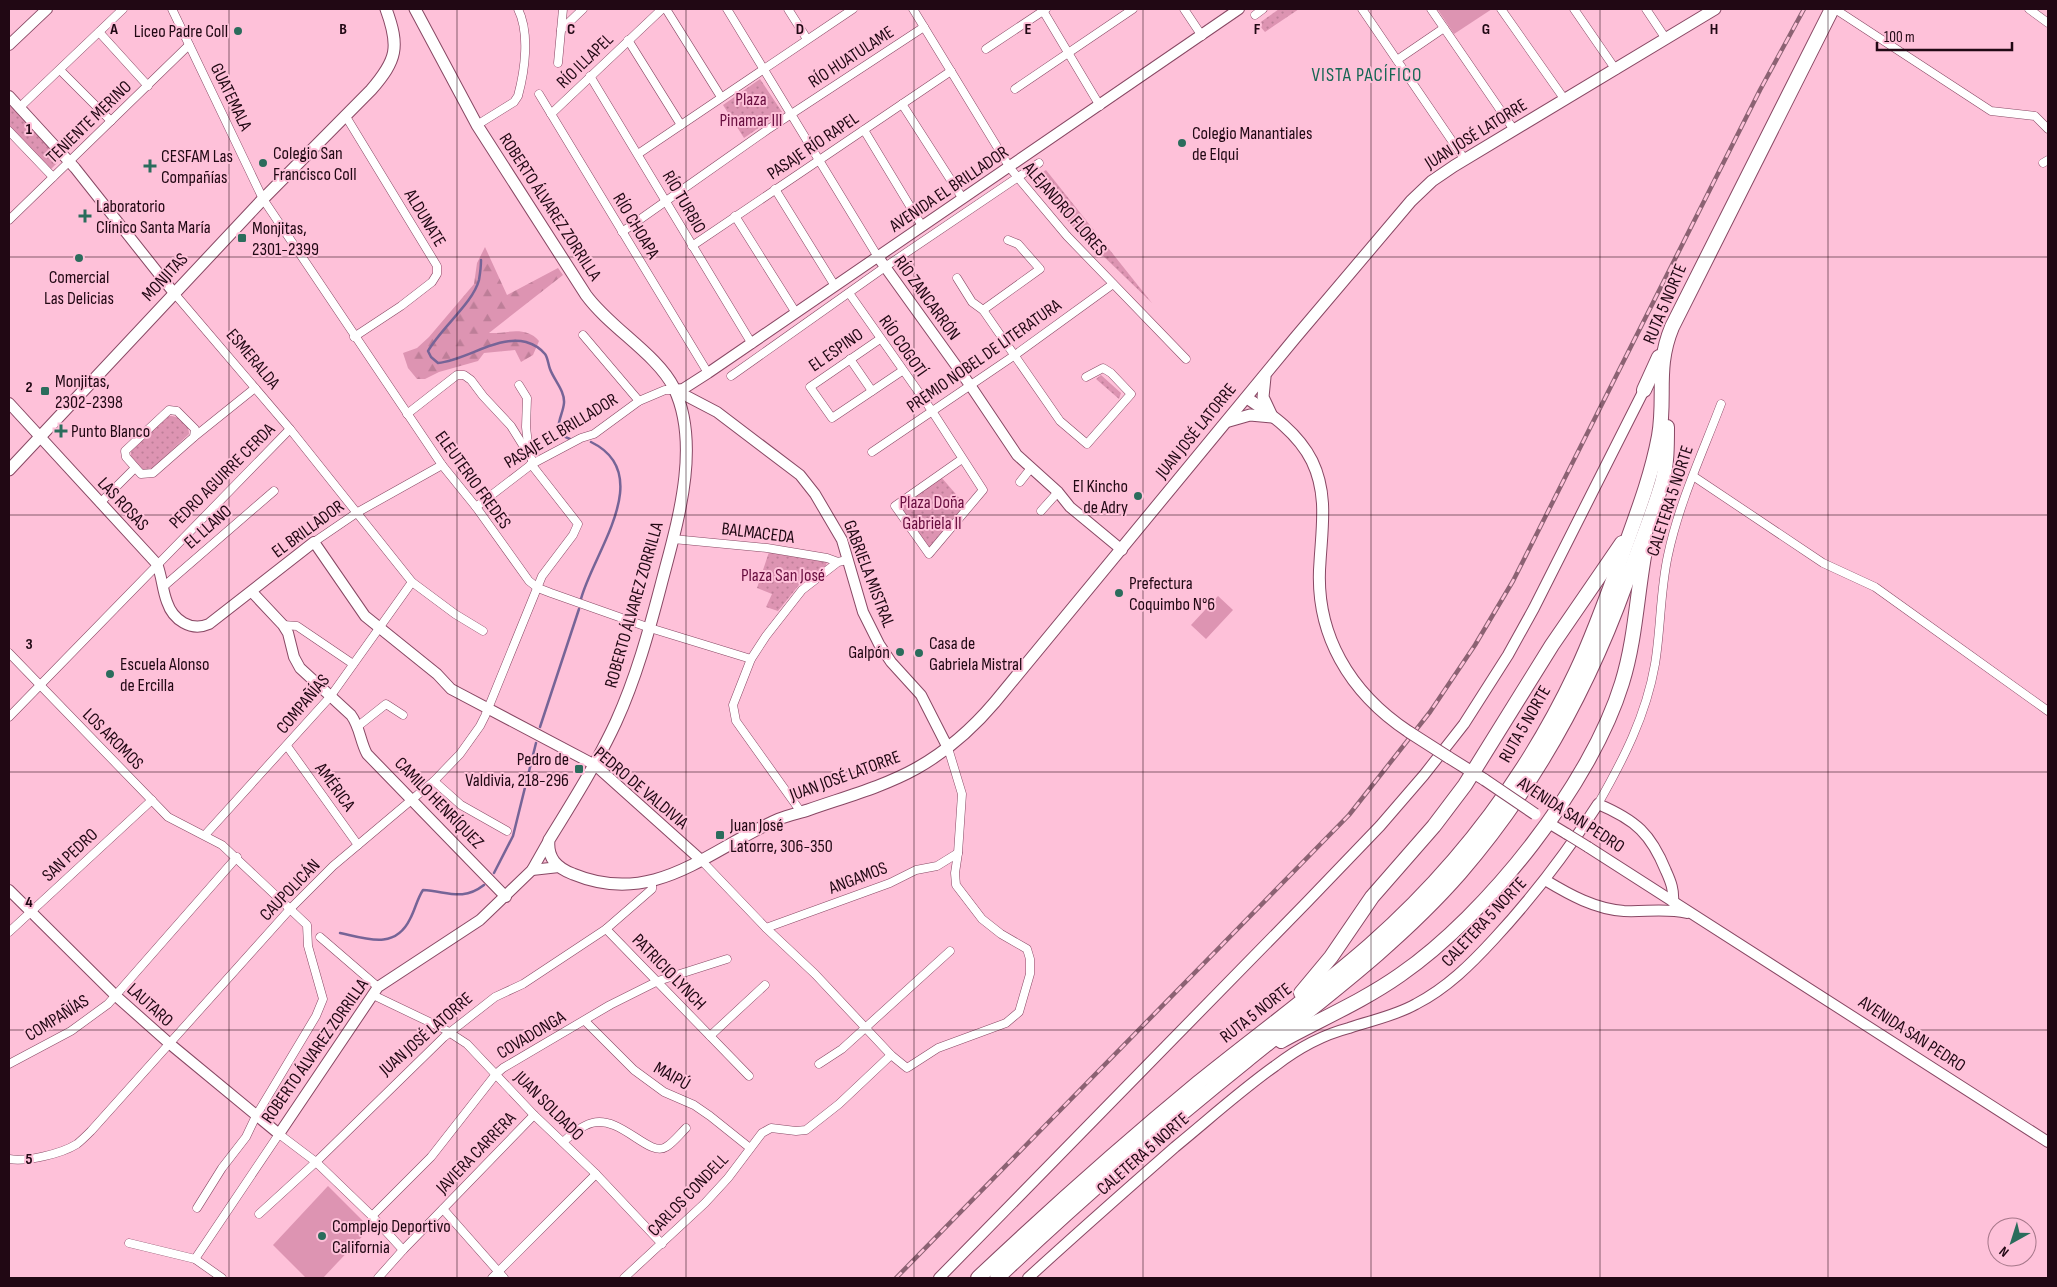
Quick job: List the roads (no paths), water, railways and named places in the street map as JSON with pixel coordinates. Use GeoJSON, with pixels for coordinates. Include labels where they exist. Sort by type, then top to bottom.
{"type":"FeatureCollection","features":[{"type":"Feature","properties":{"kind":"highway","name":"RUTA 5 NORTE"},"geometry":{"type":"LineString","coordinates":[[978,1278],[1135,1136],[1354,959],[1392,925],[1447,868],[1488,817],[1536,746],[1575,673],[1600,615],[1632,528],[1659,436],[1661,369],[1667,338],[1836,10]]}},
{"type":"Feature","properties":{"kind":"highway","name":"RUTA 5 NORTE"},"geometry":{"type":"LineString","coordinates":[[997,1278],[1113,1173],[1392,942],[1449,885],[1500,823],[1536,770],[1576,702],[1612,619],[1662,482],[1665,471],[1668,402],[1666,376],[1673,341],[1836,10]]}},
{"type":"Feature","properties":{"kind":"highway"},"geometry":{"type":"LineString","coordinates":[[1644,390],[1667,338]]}},
{"type":"Feature","properties":{"kind":"highway"},"geometry":{"type":"LineString","coordinates":[[1246,1061],[1366,996],[1416,963],[1446,938],[1482,902],[1548,822],[1596,746],[1622,684],[1634,630],[1653,508]]}},
{"type":"Feature","properties":{"kind":"highway"},"geometry":{"type":"LineString","coordinates":[[1267,1028],[1321,969],[1372,897],[1479,777],[1552,645],[1632,528]]}},
{"type":"Feature","properties":{"kind":"main road","name":"MONJITAS"},"geometry":{"type":"LineString","coordinates":[[9,470],[263,199],[372,90],[388,71],[395,42],[386,9]]}},
{"type":"Feature","properties":{"kind":"main road","name":"ROBERTO ÁLVAREZ ZORRILLA"},"geometry":{"type":"LineString","coordinates":[[415,9],[478,125],[592,304],[655,363],[674,390],[684,427],[686,458],[683,492],[650,628],[617,721],[594,765],[549,840]]}},
{"type":"Feature","properties":{"kind":"main road","name":"JUAN JOSÉ LATORRE"},"geometry":{"type":"LineString","coordinates":[[702,860],[781,818],[885,784],[918,768],[948,748],[984,715],[1411,201],[1432,181],[1666,40],[1712,10]]}},
{"type":"Feature","properties":{"kind":"main road"},"geometry":{"type":"LineString","coordinates":[[1266,374],[1263,385],[1263,397],[1266,408],[1273,417]]}},
{"type":"Feature","properties":{"kind":"main road","name":"AVENIDA SAN PEDRO"},"geometry":{"type":"LineString","coordinates":[[1247,398],[1291,432],[1312,460],[1320,482],[1324,516],[1319,564],[1322,616],[1333,644],[1348,672],[1383,713],[1409,732],[1548,822]]}},
{"type":"Feature","properties":{"kind":"main road"},"geometry":{"type":"LineString","coordinates":[[1228,421],[1250,415],[1273,417]]}},
{"type":"Feature","properties":{"kind":"main road"},"geometry":{"type":"LineString","coordinates":[[549,840],[550,854],[559,867],[578,876],[603,882],[628,884],[652,882],[675,874],[702,860]]}},
{"type":"Feature","properties":{"kind":"street"},"geometry":{"type":"LineString","coordinates":[[9,45],[47,9]]}},
{"type":"Feature","properties":{"kind":"street"},"geometry":{"type":"LineString","coordinates":[[20,108],[123,9]]}},
{"type":"Feature","properties":{"kind":"street","name":"GUATEMALA"},"geometry":{"type":"LineString","coordinates":[[172,9],[263,199]]}},
{"type":"Feature","properties":{"kind":"street"},"geometry":{"type":"LineString","coordinates":[[478,125],[514,102],[518,96],[525,34],[524,20],[518,9]]}},
{"type":"Feature","properties":{"kind":"street"},"geometry":{"type":"LineString","coordinates":[[558,63],[563,9]]}},
{"type":"Feature","properties":{"kind":"street"},"geometry":{"type":"LineString","coordinates":[[561,30],[584,9]]}},
{"type":"Feature","properties":{"kind":"street","name":"RÍO ILLAPEL"},"geometry":{"type":"LineString","coordinates":[[551,114],[662,9]]}},
{"type":"Feature","properties":{"kind":"street"},"geometry":{"type":"LineString","coordinates":[[666,9],[721,98]]}},
{"type":"Feature","properties":{"kind":"street","name":"RÍO ZANCARRÓN"},"geometry":{"type":"LineString","coordinates":[[728,9],[885,267],[970,385],[1012,448],[1075,510],[1122,550]]}},
{"type":"Feature","properties":{"kind":"street"},"geometry":{"type":"LineString","coordinates":[[788,9],[807,40]]}},
{"type":"Feature","properties":{"kind":"street","name":"ALEJANDRO FLORES"},"geometry":{"type":"LineString","coordinates":[[913,9],[1010,168],[1067,236],[1186,359]]}},
{"type":"Feature","properties":{"kind":"street"},"geometry":{"type":"LineString","coordinates":[[986,49],[1044,9],[1100,106]]}},
{"type":"Feature","properties":{"kind":"street"},"geometry":{"type":"LineString","coordinates":[[1015,89],[1134,9]]}},
{"type":"Feature","properties":{"kind":"street"},"geometry":{"type":"LineString","coordinates":[[1184,9],[1202,36]]}},
{"type":"Feature","properties":{"kind":"street","name":"AVENIDA EL BRILLADOR"},"geometry":{"type":"LineString","coordinates":[[674,390],[683,388],[752,344],[1240,9]]}},
{"type":"Feature","properties":{"kind":"street"},"geometry":{"type":"LineString","coordinates":[[1255,15],[1263,9]]}},
{"type":"Feature","properties":{"kind":"street"},"geometry":{"type":"LineString","coordinates":[[1362,9],[1466,160]]}},
{"type":"Feature","properties":{"kind":"street"},"geometry":{"type":"LineString","coordinates":[[1431,9],[1514,130]]}},
{"type":"Feature","properties":{"kind":"street"},"geometry":{"type":"LineString","coordinates":[[1501,9],[1565,100]]}},
{"type":"Feature","properties":{"kind":"street"},"geometry":{"type":"LineString","coordinates":[[1574,9],[1616,70]]}},
{"type":"Feature","properties":{"kind":"street"},"geometry":{"type":"LineString","coordinates":[[1646,9],[1666,40]]}},
{"type":"Feature","properties":{"kind":"street"},"geometry":{"type":"LineString","coordinates":[[2029,9],[2048,23]]}},
{"type":"Feature","properties":{"kind":"street"},"geometry":{"type":"LineString","coordinates":[[638,154],[849,10]]}},
{"type":"Feature","properties":{"kind":"street"},"geometry":{"type":"LineString","coordinates":[[1836,10],[1991,111],[2034,116],[2048,129]]}},
{"type":"Feature","properties":{"kind":"street","name":"RÍO HUATULAME"},"geometry":{"type":"LineString","coordinates":[[622,232],[792,114],[924,27]]}},
{"type":"Feature","properties":{"kind":"street"},"geometry":{"type":"LineString","coordinates":[[1397,60],[1444,28]]}},
{"type":"Feature","properties":{"kind":"street"},"geometry":{"type":"LineString","coordinates":[[99,32],[148,86]]}},
{"type":"Feature","properties":{"kind":"street"},"geometry":{"type":"LineString","coordinates":[[628,40],[681,125]]}},
{"type":"Feature","properties":{"kind":"street","name":"TENIENTE MERINO"},"geometry":{"type":"LineString","coordinates":[[9,220],[190,46]]}},
{"type":"Feature","properties":{"kind":"street"},"geometry":{"type":"LineString","coordinates":[[60,70],[111,122]]}},
{"type":"Feature","properties":{"kind":"street","name":"PASAJE RÍO RAPEL"},"geometry":{"type":"LineString","coordinates":[[692,246],[951,71]]}},
{"type":"Feature","properties":{"kind":"street","name":"RÍO TURBIO"},"geometry":{"type":"LineString","coordinates":[[590,76],[752,344]]}},
{"type":"Feature","properties":{"kind":"street","name":"RÍO CHOAPA"},"geometry":{"type":"LineString","coordinates":[[539,94],[708,373]]}},
{"type":"Feature","properties":{"kind":"street","name":"ESMERALDA"},"geometry":{"type":"LineString","coordinates":[[9,96],[68,162],[174,293],[290,429],[412,582],[483,631]]}},
{"type":"Feature","properties":{"kind":"street"},"geometry":{"type":"LineString","coordinates":[[902,104],[963,199]]}},
{"type":"Feature","properties":{"kind":"street","name":"ALDUNATE"},"geometry":{"type":"LineString","coordinates":[[345,115],[437,266],[437,274],[432,282],[401,306],[354,337]]}},
{"type":"Feature","properties":{"kind":"street"},"geometry":{"type":"LineString","coordinates":[[864,130],[922,226]]}},
{"type":"Feature","properties":{"kind":"street"},"geometry":{"type":"LineString","coordinates":[[9,132],[52,177]]}},
{"type":"Feature","properties":{"kind":"street","name":"AVENIDA EL BRILLADOR"},"geometry":{"type":"LineString","coordinates":[[731,376],[885,267],[1039,163]]}},
{"type":"Feature","properties":{"kind":"street"},"geometry":{"type":"LineString","coordinates":[[776,189],[835,286]]}},
{"type":"Feature","properties":{"kind":"street","name":"ELEUTERIO FREDES"},"geometry":{"type":"LineString","coordinates":[[263,199],[354,337],[442,465],[476,508],[519,569],[538,588],[650,628],[751,659]]}},
{"type":"Feature","properties":{"kind":"street"},"geometry":{"type":"LineString","coordinates":[[735,216],[796,313]]}},
{"type":"Feature","properties":{"kind":"street"},"geometry":{"type":"LineString","coordinates":[[983,310],[1040,269],[1018,244],[1008,240]]}},
{"type":"Feature","properties":{"kind":"street"},"geometry":{"type":"LineString","coordinates":[[957,278],[972,302],[983,310],[1060,421],[1087,444],[1131,394],[1111,373],[1103,368],[1086,377]]}},
{"type":"Feature","properties":{"kind":"street","name":"PREMIO NOBEL DE LITERATURA"},"geometry":{"type":"LineString","coordinates":[[872,452],[1015,355],[1112,284]]}},
{"type":"Feature","properties":{"kind":"street","name":"RÍO COGOTÍ"},"geometry":{"type":"LineString","coordinates":[[849,293],[932,412],[983,490],[929,554],[895,506],[962,460]]}},
{"type":"Feature","properties":{"kind":"street"},"geometry":{"type":"LineString","coordinates":[[583,335],[639,401],[661,391],[674,390]]}},
{"type":"Feature","properties":{"kind":"street","name":"EL ESPINO"},"geometry":{"type":"LineString","coordinates":[[872,391],[832,418],[810,387],[880,339]]}},
{"type":"Feature","properties":{"kind":"street"},"geometry":{"type":"LineString","coordinates":[[850,359],[872,391],[902,371]]}},
{"type":"Feature","properties":{"kind":"street"},"geometry":{"type":"LineString","coordinates":[[407,414],[457,375],[464,375],[471,380],[511,426],[532,463]]}},
{"type":"Feature","properties":{"kind":"street"},"geometry":{"type":"LineString","coordinates":[[520,386],[527,398],[526,429],[529,456]]}},
{"type":"Feature","properties":{"kind":"street"},"geometry":{"type":"LineString","coordinates":[[194,437],[195,429],[177,411],[169,410],[125,451],[126,457],[142,474],[153,473],[194,437],[256,388]]}},
{"type":"Feature","properties":{"kind":"street","name":"GABRIELA MISTRAL"},"geometry":{"type":"LineString","coordinates":[[674,390],[717,412],[800,475],[830,517],[842,540],[843,561],[863,612],[879,644],[891,662],[921,695],[948,748],[962,794],[955,874],[956,885],[982,919],[1001,934],[1027,949],[1030,967],[1026,994],[1019,1012],[1006,1023],[938,1048],[907,1068]]}},
{"type":"Feature","properties":{"kind":"street"},"geometry":{"type":"LineString","coordinates":[[939,1278],[1360,847],[1448,746],[1483,695],[1522,630],[1644,390]]}},
{"type":"Feature","properties":{"kind":"street","name":"PASAJE EL BRILLADOR"},"geometry":{"type":"LineString","coordinates":[[476,508],[532,463],[581,438],[594,434],[639,401]]}},
{"type":"Feature","properties":{"kind":"street","name":"LAS ROSAS"},"geometry":{"type":"LineString","coordinates":[[9,403],[39,438],[157,564],[170,610],[192,628],[200,628]]}},
{"type":"Feature","properties":{"kind":"street","name":"CALETERA 5 NORTE"},"geometry":{"type":"LineString","coordinates":[[1028,1278],[1151,1169],[1275,1066],[1303,1048],[1332,1033],[1405,1010],[1448,984],[1484,951],[1545,880],[1598,804],[1632,741],[1647,700],[1658,647],[1662,592],[1668,555],[1679,515],[1721,404]]}},
{"type":"Feature","properties":{"kind":"street","name":"PEDRO AGUIRRE CERDA"},"geometry":{"type":"LineString","coordinates":[[9,717],[290,429]]}},
{"type":"Feature","properties":{"kind":"street","name":"CAUPOLICÁN"},"geometry":{"type":"LineString","coordinates":[[9,1159],[26,1160],[64,1150],[76,1144],[97,1125],[291,908],[358,845],[434,781],[470,740],[488,709],[542,576],[573,535],[578,524],[532,463]]}},
{"type":"Feature","properties":{"kind":"street","name":"EL BRILLADOR"},"geometry":{"type":"LineString","coordinates":[[200,628],[209,624],[314,542],[358,512],[442,465]]}},
{"type":"Feature","properties":{"kind":"street"},"geometry":{"type":"LineString","coordinates":[[100,503],[135,468]]}},
{"type":"Feature","properties":{"kind":"street"},"geometry":{"type":"LineString","coordinates":[[1020,482],[1031,468]]}},
{"type":"Feature","properties":{"kind":"street"},"geometry":{"type":"LineString","coordinates":[[1693,476],[1823,563],[1875,587],[2048,710]]}},
{"type":"Feature","properties":{"kind":"street","name":"EL LLANO"},"geometry":{"type":"LineString","coordinates":[[163,586],[274,491]]}},
{"type":"Feature","properties":{"kind":"street"},"geometry":{"type":"LineString","coordinates":[[1041,511],[1058,492]]}},
{"type":"Feature","properties":{"kind":"street","name":"BALMACEDA"},"geometry":{"type":"LineString","coordinates":[[673,539],[767,548],[843,561]]}},
{"type":"Feature","properties":{"kind":"street","name":"PEDRO DE VALDIVIA"},"geometry":{"type":"LineString","coordinates":[[314,542],[364,616],[437,674],[458,694],[594,765],[702,860],[766,928],[815,974],[891,1055],[907,1068]]}},
{"type":"Feature","properties":{"kind":"street"},"geometry":{"type":"LineString","coordinates":[[802,812],[736,721],[733,705],[751,659],[802,590],[843,561]]}},
{"type":"Feature","properties":{"kind":"street","name":"COMPAÑÍAS"},"geometry":{"type":"LineString","coordinates":[[205,835],[330,697],[380,630],[412,582]]}},
{"type":"Feature","properties":{"kind":"street","name":"CAMILO HENRÍQUEZ"},"geometry":{"type":"LineString","coordinates":[[252,592],[283,625],[288,633],[294,657],[300,668],[351,715],[358,728],[361,744],[367,754],[506,896]]}},
{"type":"Feature","properties":{"kind":"street","name":"CAMILO HENRÍQUEZ"},"geometry":{"type":"LineString","coordinates":[[283,625],[297,626],[353,664]]}},
{"type":"Feature","properties":{"kind":"street","name":"LOS AROMOS"},"geometry":{"type":"LineString","coordinates":[[9,653],[152,800],[177,823],[205,835]]}},
{"type":"Feature","properties":{"kind":"street"},"geometry":{"type":"LineString","coordinates":[[358,728],[386,704],[404,715]]}},
{"type":"Feature","properties":{"kind":"street","name":"AMÉRICA"},"geometry":{"type":"LineString","coordinates":[[287,746],[358,845]]}},
{"type":"Feature","properties":{"kind":"street"},"geometry":{"type":"LineString","coordinates":[[434,781],[461,804],[507,831]]}},
{"type":"Feature","properties":{"kind":"street","name":"SAN PEDRO"},"geometry":{"type":"LineString","coordinates":[[9,932],[152,800]]}},
{"type":"Feature","properties":{"kind":"street"},"geometry":{"type":"LineString","coordinates":[[1598,804],[1626,819],[1650,838],[1659,853],[1672,886],[1673,902]]}},
{"type":"Feature","properties":{"kind":"street","name":"AVENIDA SAN PEDRO"},"geometry":{"type":"LineString","coordinates":[[1548,822],[2048,1142]]}},
{"type":"Feature","properties":{"kind":"street"},"geometry":{"type":"LineString","coordinates":[[197,1208],[222,1168],[246,1137],[256,1116],[316,1016],[322,999],[308,946],[307,925],[237,858],[205,835]]}},
{"type":"Feature","properties":{"kind":"street","name":"ROBERTO ÁLVAREZ ZORRILLA"},"geometry":{"type":"LineString","coordinates":[[195,1259],[375,991],[480,920],[532,870],[549,840]]}},
{"type":"Feature","properties":{"kind":"street","name":"ANGAMOS"},"geometry":{"type":"LineString","coordinates":[[766,928],[890,882],[916,870],[937,866],[958,853]]}},
{"type":"Feature","properties":{"kind":"street","name":"COMPAÑÍAS"},"geometry":{"type":"LineString","coordinates":[[9,1064],[71,1031],[116,996],[237,858]]}},
{"type":"Feature","properties":{"kind":"street"},"geometry":{"type":"LineString","coordinates":[[532,870],[559,867]]}},
{"type":"Feature","properties":{"kind":"street"},"geometry":{"type":"LineString","coordinates":[[1545,880],[1580,900],[1602,908],[1623,911],[1671,910],[1693,914]]}},
{"type":"Feature","properties":{"kind":"street","name":"JUAN JOSÉ LATORRE"},"geometry":{"type":"LineString","coordinates":[[259,1214],[316,1162],[450,1032],[495,997],[523,984],[606,928],[652,889],[652,882]]}},
{"type":"Feature","properties":{"kind":"street","name":"LAUTARO"},"geometry":{"type":"LineString","coordinates":[[9,890],[116,996],[170,1044],[279,1134]]}},
{"type":"Feature","properties":{"kind":"street","name":"PATRICIO LYNCH"},"geometry":{"type":"LineString","coordinates":[[606,928],[749,1076]]}},
{"type":"Feature","properties":{"kind":"street","name":"JUAN SOLDADO"},"geometry":{"type":"LineString","coordinates":[[320,936],[375,991],[450,1032],[474,1050],[662,1244]]}},
{"type":"Feature","properties":{"kind":"street"},"geometry":{"type":"LineString","coordinates":[[819,1064],[842,1049],[950,952]]}},
{"type":"Feature","properties":{"kind":"street","name":"COVADONGA"},"geometry":{"type":"LineString","coordinates":[[372,1216],[431,1157],[496,1074],[556,1035],[586,1021],[610,1005],[658,981],[727,959]]}},
{"type":"Feature","properties":{"kind":"street","name":"PATRICIO LYNCH"},"geometry":{"type":"LineString","coordinates":[[710,1036],[765,985]]}},
{"type":"Feature","properties":{"kind":"street","name":"MAIPÚ"},"geometry":{"type":"LineString","coordinates":[[586,1021],[634,1070],[664,1092],[694,1105],[750,1148]]}},
{"type":"Feature","properties":{"kind":"street","name":"CARLOS CONDELL"},"geometry":{"type":"LineString","coordinates":[[624,1278],[662,1244],[728,1178],[762,1133],[771,1128],[796,1131],[806,1130],[839,1104],[891,1055]]}},
{"type":"Feature","properties":{"kind":"street","name":"JAVIERA CARRERA"},"geometry":{"type":"LineString","coordinates":[[378,1278],[534,1114]]}},
{"type":"Feature","properties":{"kind":"street"},"geometry":{"type":"LineString","coordinates":[[563,1142],[585,1126],[600,1122],[619,1127],[652,1148],[660,1149],[666,1148],[686,1128]]}},
{"type":"Feature","properties":{"kind":"street"},"geometry":{"type":"LineString","coordinates":[[279,1134],[316,1162],[372,1216],[403,1250]]}},
{"type":"Feature","properties":{"kind":"street"},"geometry":{"type":"LineString","coordinates":[[443,1209],[498,1276],[596,1174]]}},
{"type":"Feature","properties":{"kind":"street"},"geometry":{"type":"LineString","coordinates":[[129,1244],[195,1259],[222,1278]]}},
{"type":"Feature","properties":{"kind":"waterway"},"geometry":{"type":"LineString","coordinates":[[481,260],[476,289],[464,307],[428,351],[431,357],[438,363],[504,342],[526,342],[536,346],[546,356],[549,367],[563,394],[564,403],[559,428],[560,432],[570,439]]}},
{"type":"Feature","properties":{"kind":"waterway"},"geometry":{"type":"LineString","coordinates":[[581,599],[607,538],[620,494],[619,474],[610,456],[591,442]]}},
{"type":"Feature","properties":{"kind":"waterway"},"geometry":{"type":"LineString","coordinates":[[540,727],[579,609]]}},
{"type":"Feature","properties":{"kind":"waterway"},"geometry":{"type":"LineString","coordinates":[[494,873],[513,836],[536,743]]}},
{"type":"Feature","properties":{"kind":"waterway"},"geometry":{"type":"LineString","coordinates":[[340,933],[360,938],[388,939],[404,929],[423,890],[461,894],[469,893],[484,885]]}},
{"type":"Feature","properties":{"kind":"railway"},"geometry":{"type":"LineString","coordinates":[[896,1278],[1349,815],[1430,712],[1475,645],[1513,581],[1760,90],[1804,9]]}},
{"type":"Feature","properties":{"kind":"place","name":"Liceo Padre Coll"},"geometry":{"type":"Point","coordinates":[238,31]}},
{"type":"Feature","properties":{"kind":"place","name":"Colegio Manantiales de Elqui"},"geometry":{"type":"Point","coordinates":[1182,143]}},
{"type":"Feature","properties":{"kind":"place","name":"Colegio San Francisco Coll"},"geometry":{"type":"Point","coordinates":[263,163]}},
{"type":"Feature","properties":{"kind":"place","name":"CESFAM Las Compañías"},"geometry":{"type":"Point","coordinates":[150,166]}},
{"type":"Feature","properties":{"kind":"place","name":"Laboratorio Clínico Santa María"},"geometry":{"type":"Point","coordinates":[85,216]}},
{"type":"Feature","properties":{"kind":"place","name":"Monjitas, 2301-2399"},"geometry":{"type":"Point","coordinates":[242,238]}},
{"type":"Feature","properties":{"kind":"place","name":"Comercial Las Delicias"},"geometry":{"type":"Point","coordinates":[79,258]}},
{"type":"Feature","properties":{"kind":"place","name":"Monjitas, 2302-2398"},"geometry":{"type":"Point","coordinates":[45,391]}},
{"type":"Feature","properties":{"kind":"place","name":"Punto Blanco"},"geometry":{"type":"Point","coordinates":[61,431]}},
{"type":"Feature","properties":{"kind":"place","name":"El Kincho de Adry"},"geometry":{"type":"Point","coordinates":[1138,496]}},
{"type":"Feature","properties":{"kind":"place","name":"Prefectura Coquimbo N°6"},"geometry":{"type":"Point","coordinates":[1119,593]}},
{"type":"Feature","properties":{"kind":"place","name":"Galpón"},"geometry":{"type":"Point","coordinates":[900,652]}},
{"type":"Feature","properties":{"kind":"place","name":"Casa de Gabriela Mistral"},"geometry":{"type":"Point","coordinates":[919,653]}},
{"type":"Feature","properties":{"kind":"place","name":"Escuela Alonso de Ercilla"},"geometry":{"type":"Point","coordinates":[110,674]}},
{"type":"Feature","properties":{"kind":"place","name":"Pedro de Valdivia, 218-296"},"geometry":{"type":"Point","coordinates":[579,769]}},
{"type":"Feature","properties":{"kind":"place","name":"Juan José Latorre, 306-350"},"geometry":{"type":"Point","coordinates":[720,835]}},
{"type":"Feature","properties":{"kind":"place","name":"Complejo Deportivo California"},"geometry":{"type":"Point","coordinates":[322,1236]}},
{"type":"Feature","properties":{"kind":"district","name":"VISTA PACÍFICO"},"geometry":{"type":"Point","coordinates":[1367,75]}},
{"type":"Feature","properties":{"kind":"park label","name":"Plaza Pinamar III"},"geometry":{"type":"Point","coordinates":[751,109]}},
{"type":"Feature","properties":{"kind":"park label","name":"Plaza Doña Gabriela II"},"geometry":{"type":"Point","coordinates":[932,512]}},
{"type":"Feature","properties":{"kind":"park label","name":"Plaza San José"},"geometry":{"type":"Point","coordinates":[783,575]}}]}
